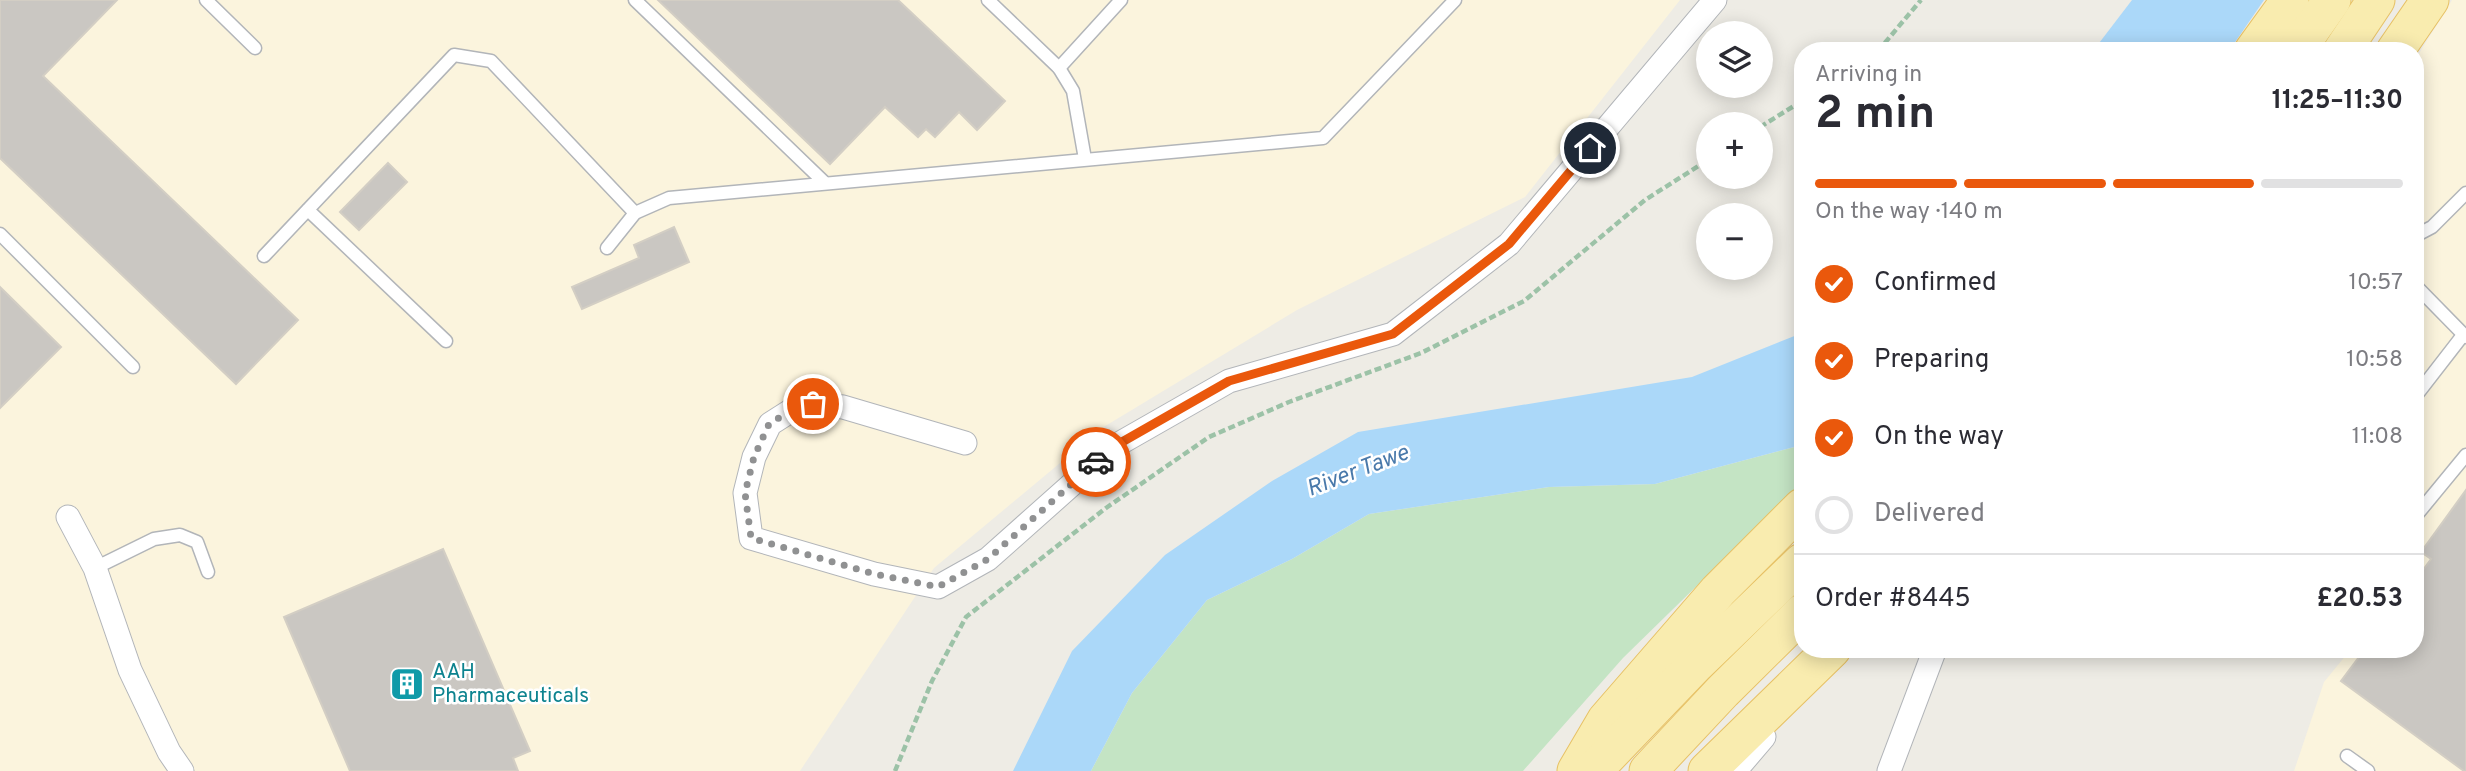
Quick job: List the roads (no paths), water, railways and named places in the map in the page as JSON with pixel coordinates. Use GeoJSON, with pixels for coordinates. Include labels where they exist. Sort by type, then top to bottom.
{"type":"FeatureCollection","features":[{"type":"Feature","properties":{"kind":"main road"},"geometry":{"type":"LineString","coordinates":[[2260,42],[2290,0]]}},
{"type":"Feature","properties":{"kind":"main road"},"geometry":{"type":"LineString","coordinates":[[2302,42],[2332,0]]}},
{"type":"Feature","properties":{"kind":"main road"},"geometry":{"type":"LineString","coordinates":[[2348,42],[2376,0]]}},
{"type":"Feature","properties":{"kind":"main road"},"geometry":{"type":"LineString","coordinates":[[2401,42],[2430,0]]}},
{"type":"Feature","properties":{"kind":"main road"},"geometry":{"type":"LineString","coordinates":[[1577,771],[1606,720],[1718,591],[1794,516]]}},
{"type":"Feature","properties":{"kind":"main road"},"geometry":{"type":"LineString","coordinates":[[1593,771],[1695,665],[1794,570]]}},
{"type":"Feature","properties":{"kind":"main road"},"geometry":{"type":"LineString","coordinates":[[1648,771],[1794,621]]}},
{"type":"Feature","properties":{"kind":"main road"},"geometry":{"type":"LineString","coordinates":[[1707,771],[1823,658]]}},
{"type":"Feature","properties":{"kind":"street"},"geometry":{"type":"LineString","coordinates":[[965,443],[843,407],[813,404],[792,410],[769,424],[754,457],[745,493],[751,538],[874,574],[938,587],[988,559],[1115,446],[1229,381],[1393,334],[1509,244],[1715,0]]}},
{"type":"Feature","properties":{"kind":"street"},"geometry":{"type":"LineString","coordinates":[[68,517],[95,568],[130,670],[169,752],[182,771]]}},
{"type":"Feature","properties":{"kind":"street"},"geometry":{"type":"LineString","coordinates":[[1735,771],[1830,658]]}},
{"type":"Feature","properties":{"kind":"street"},"geometry":{"type":"LineString","coordinates":[[1889,771],[1933,658]]}},
{"type":"Feature","properties":{"kind":"lane"},"geometry":{"type":"LineString","coordinates":[[206,0],[255,48]]}},
{"type":"Feature","properties":{"kind":"lane"},"geometry":{"type":"LineString","coordinates":[[635,0],[825,183]]}},
{"type":"Feature","properties":{"kind":"lane"},"geometry":{"type":"LineString","coordinates":[[988,0],[1059,68],[1073,91],[1085,159]]}},
{"type":"Feature","properties":{"kind":"lane"},"geometry":{"type":"LineString","coordinates":[[1059,68],[1121,0]]}},
{"type":"Feature","properties":{"kind":"lane"},"geometry":{"type":"LineString","coordinates":[[607,248],[635,214],[669,198],[1323,138],[1455,0]]}},
{"type":"Feature","properties":{"kind":"lane"},"geometry":{"type":"LineString","coordinates":[[264,256],[454,55],[491,61],[635,214]]}},
{"type":"Feature","properties":{"kind":"lane"},"geometry":{"type":"LineString","coordinates":[[2424,231],[2432,227],[2466,193]]}},
{"type":"Feature","properties":{"kind":"lane"},"geometry":{"type":"LineString","coordinates":[[308,211],[446,341]]}},
{"type":"Feature","properties":{"kind":"lane"},"geometry":{"type":"LineString","coordinates":[[0,234],[133,367]]}},
{"type":"Feature","properties":{"kind":"lane"},"geometry":{"type":"LineString","coordinates":[[2424,294],[2464,336],[2424,386]]}},
{"type":"Feature","properties":{"kind":"lane"},"geometry":{"type":"LineString","coordinates":[[2424,506],[2466,455]]}},
{"type":"Feature","properties":{"kind":"lane"},"geometry":{"type":"LineString","coordinates":[[95,568],[153,539],[180,535],[197,541],[208,572]]}},
{"type":"Feature","properties":{"kind":"lane"},"geometry":{"type":"LineString","coordinates":[[2347,756],[2368,771]]}},
{"type":"Feature","properties":{"kind":"water"},"geometry":{"type":"Polygon","coordinates":[[[2132,0],[2264,0],[2235,42],[2100,42],[2132,0]]]}},
{"type":"Feature","properties":{"kind":"water","name":"River Tawe"},"geometry":{"type":"Polygon","coordinates":[[[1794,336],[1794,447],[1655,484],[1549,487],[1369,514],[1292,559],[1207,600],[1132,693],[1091,771],[1013,771],[1072,651],[1165,555],[1272,481],[1358,432],[1692,377],[1794,336]]]}},
{"type":"Feature","properties":{"kind":"place","name":"AAH Pharmaceuticals"},"geometry":{"type":"Point","coordinates":[407,684]}}]}
